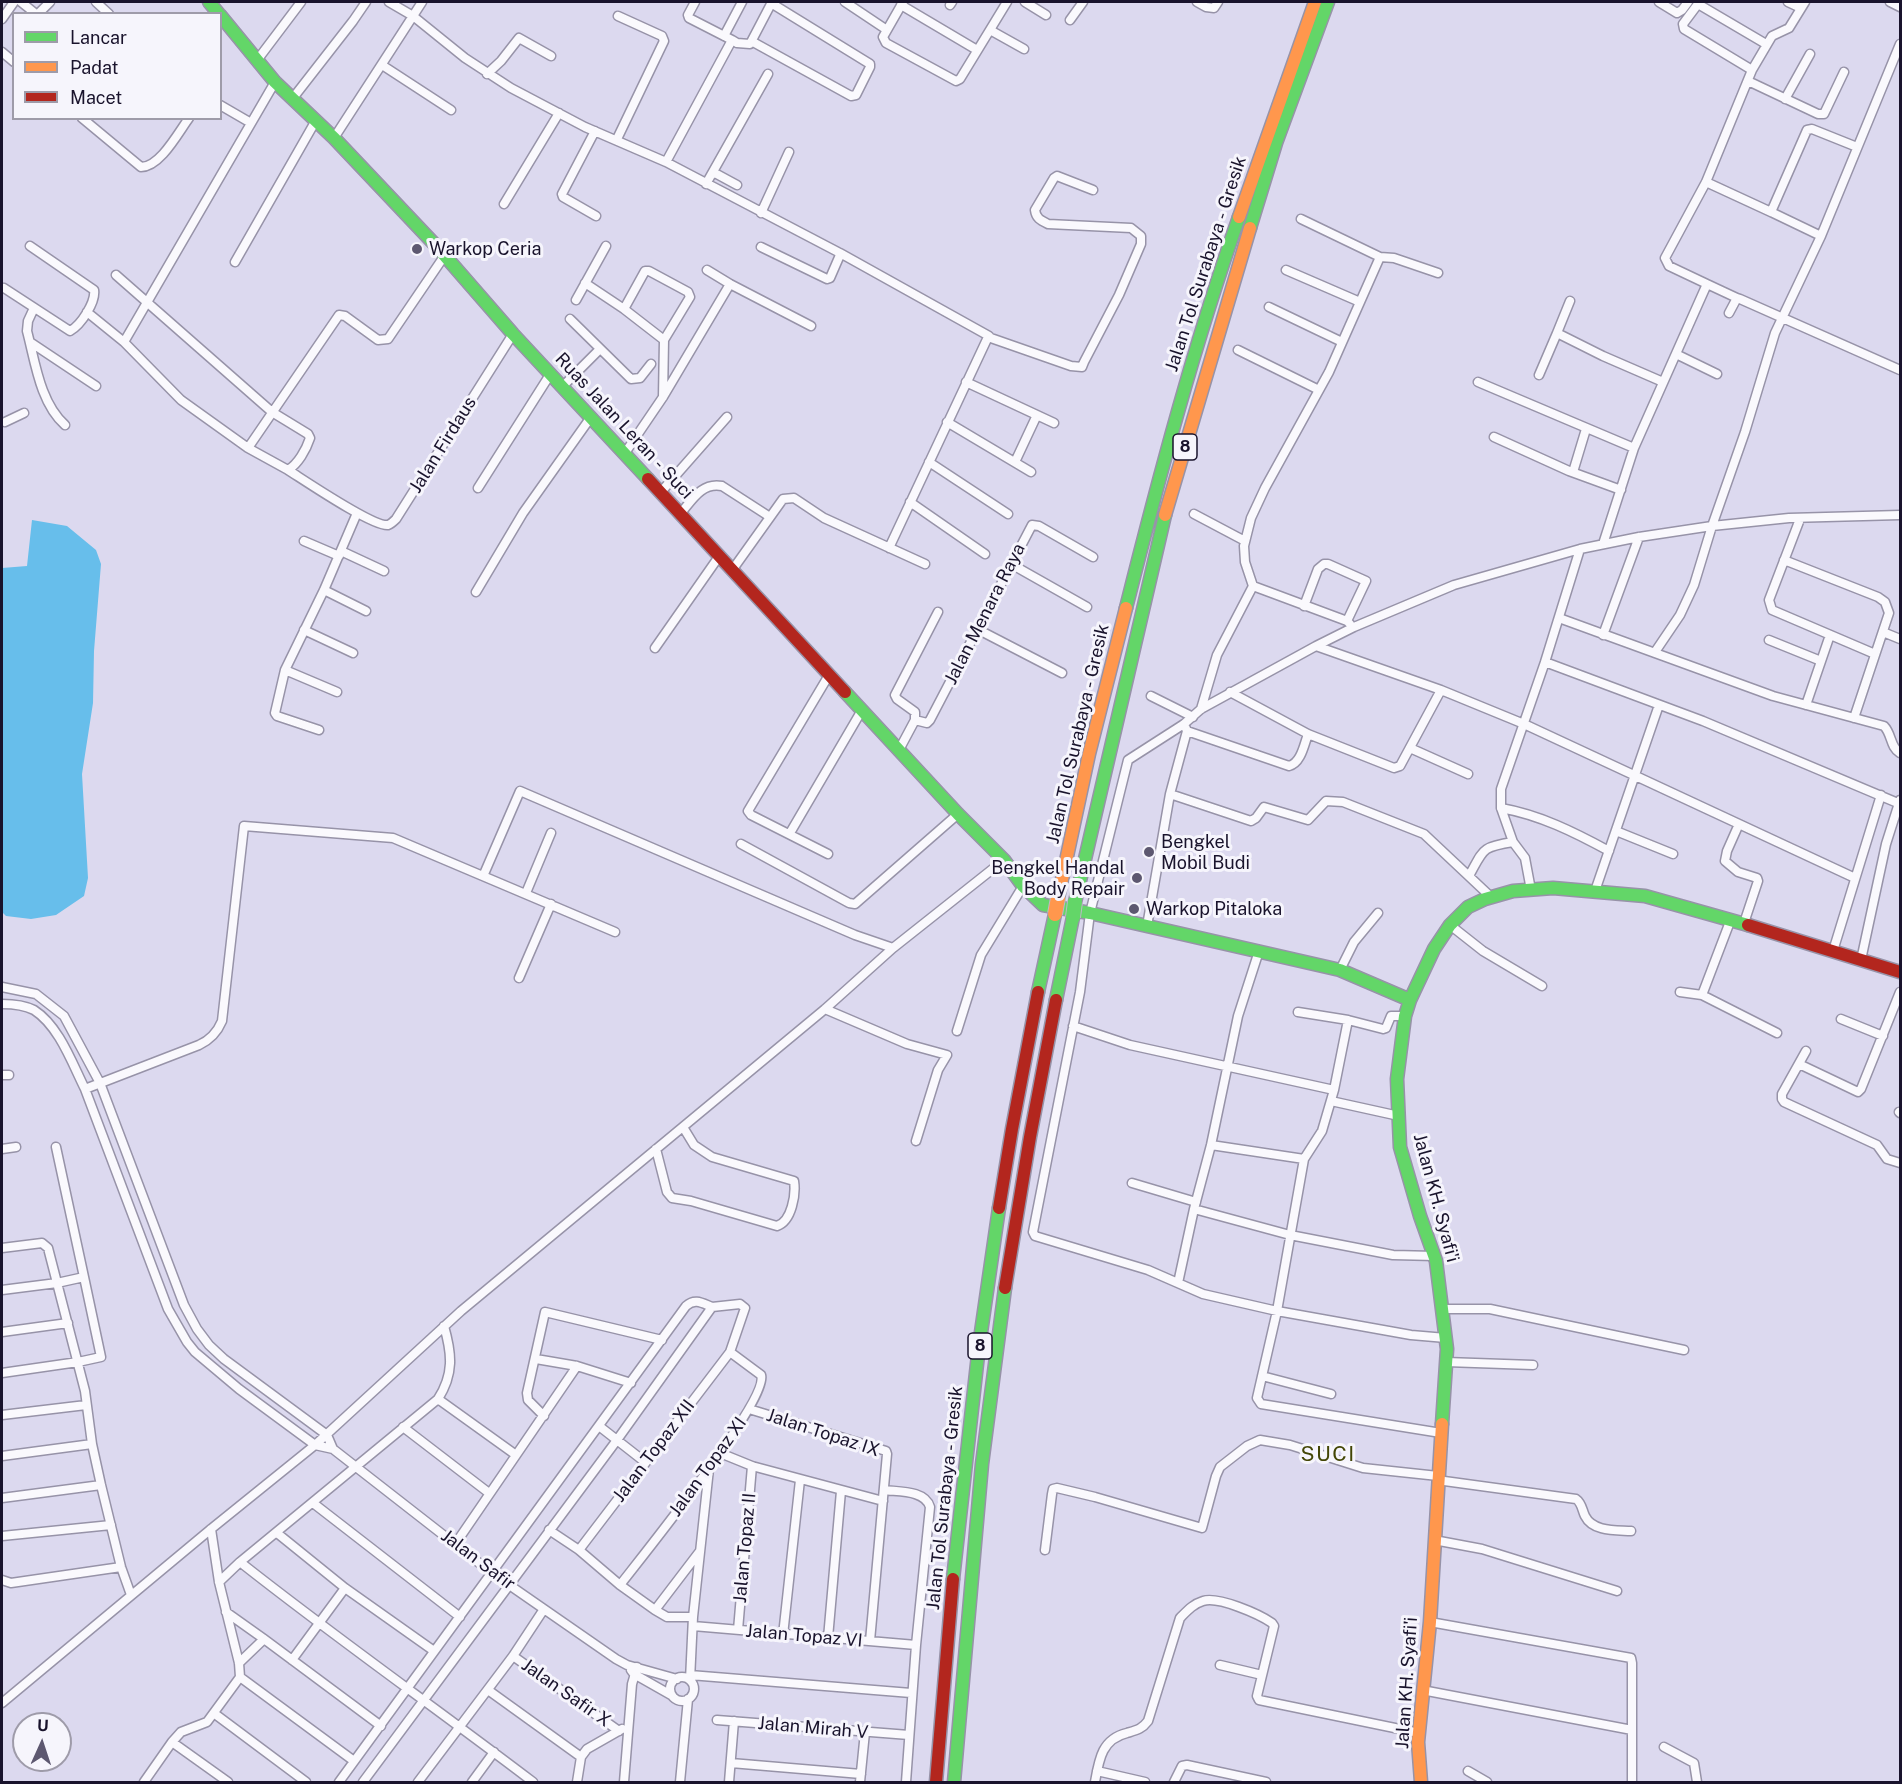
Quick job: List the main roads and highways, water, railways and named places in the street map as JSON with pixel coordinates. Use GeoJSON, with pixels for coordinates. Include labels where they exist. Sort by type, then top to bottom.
{"type":"FeatureCollection","features":[{"type":"Feature","properties":{"kind":"main road","name":"Jalan Tol Surabaya - Gresik"},"geometry":{"type":"LineString","coordinates":[[936,1782],[954,1570],[988,1291],[1034,1012],[1058,898],[1089,753],[1155,492],[1233,234],[1315,2]]}},
{"type":"Feature","properties":{"kind":"main road","name":"Jalan Tol Surabaya - Gresik"},"geometry":{"type":"LineString","coordinates":[[954,1782],[978,1508],[995,1360],[1035,1109],[1072,916],[1168,502],[1276,143],[1328,2]]}},
{"type":"Feature","properties":{"kind":"main road","name":"Ruas Jalan Leran - Suci"},"geometry":{"type":"LineString","coordinates":[[222,16],[275,82],[334,138],[445,255],[513,334],[958,814],[1004,860],[1023,886],[1043,904],[1340,970],[1410,1000]]}},
{"type":"Feature","properties":{"kind":"main road","name":"Jalan KH. Syafi'i"},"geometry":{"type":"LineString","coordinates":[[1422,1782],[1419,1733],[1430,1623],[1446,1338],[1435,1256],[1420,1216],[1400,1147],[1397,1079],[1405,1016],[1434,949],[1450,925],[1468,907],[1513,891],[1553,888],[1645,896],[1737,921],[1900,972]]}},
{"type":"Feature","properties":{"kind":"water"},"geometry":{"type":"Polygon","coordinates":[[[32,520],[67,526],[96,550],[101,564],[94,651],[93,703],[82,774],[88,878],[84,896],[56,915],[31,919],[6,916],[2,912],[2,568],[27,566],[32,520]]]}},
{"type":"Feature","properties":{"kind":"place","name":"Warkop Ceria"},"geometry":{"type":"Point","coordinates":[417,249]}},
{"type":"Feature","properties":{"kind":"place","name":"Bengkel Mobil Budi"},"geometry":{"type":"Point","coordinates":[1149,852]}},
{"type":"Feature","properties":{"kind":"place","name":"Bengkel Handal Body Repair"},"geometry":{"type":"Point","coordinates":[1137,878]}},
{"type":"Feature","properties":{"kind":"place","name":"Warkop Pitaloka"},"geometry":{"type":"Point","coordinates":[1134,909]}},
{"type":"Feature","properties":{"kind":"district","name":"SUCI"},"geometry":{"type":"Point","coordinates":[1328,1455]}}]}
